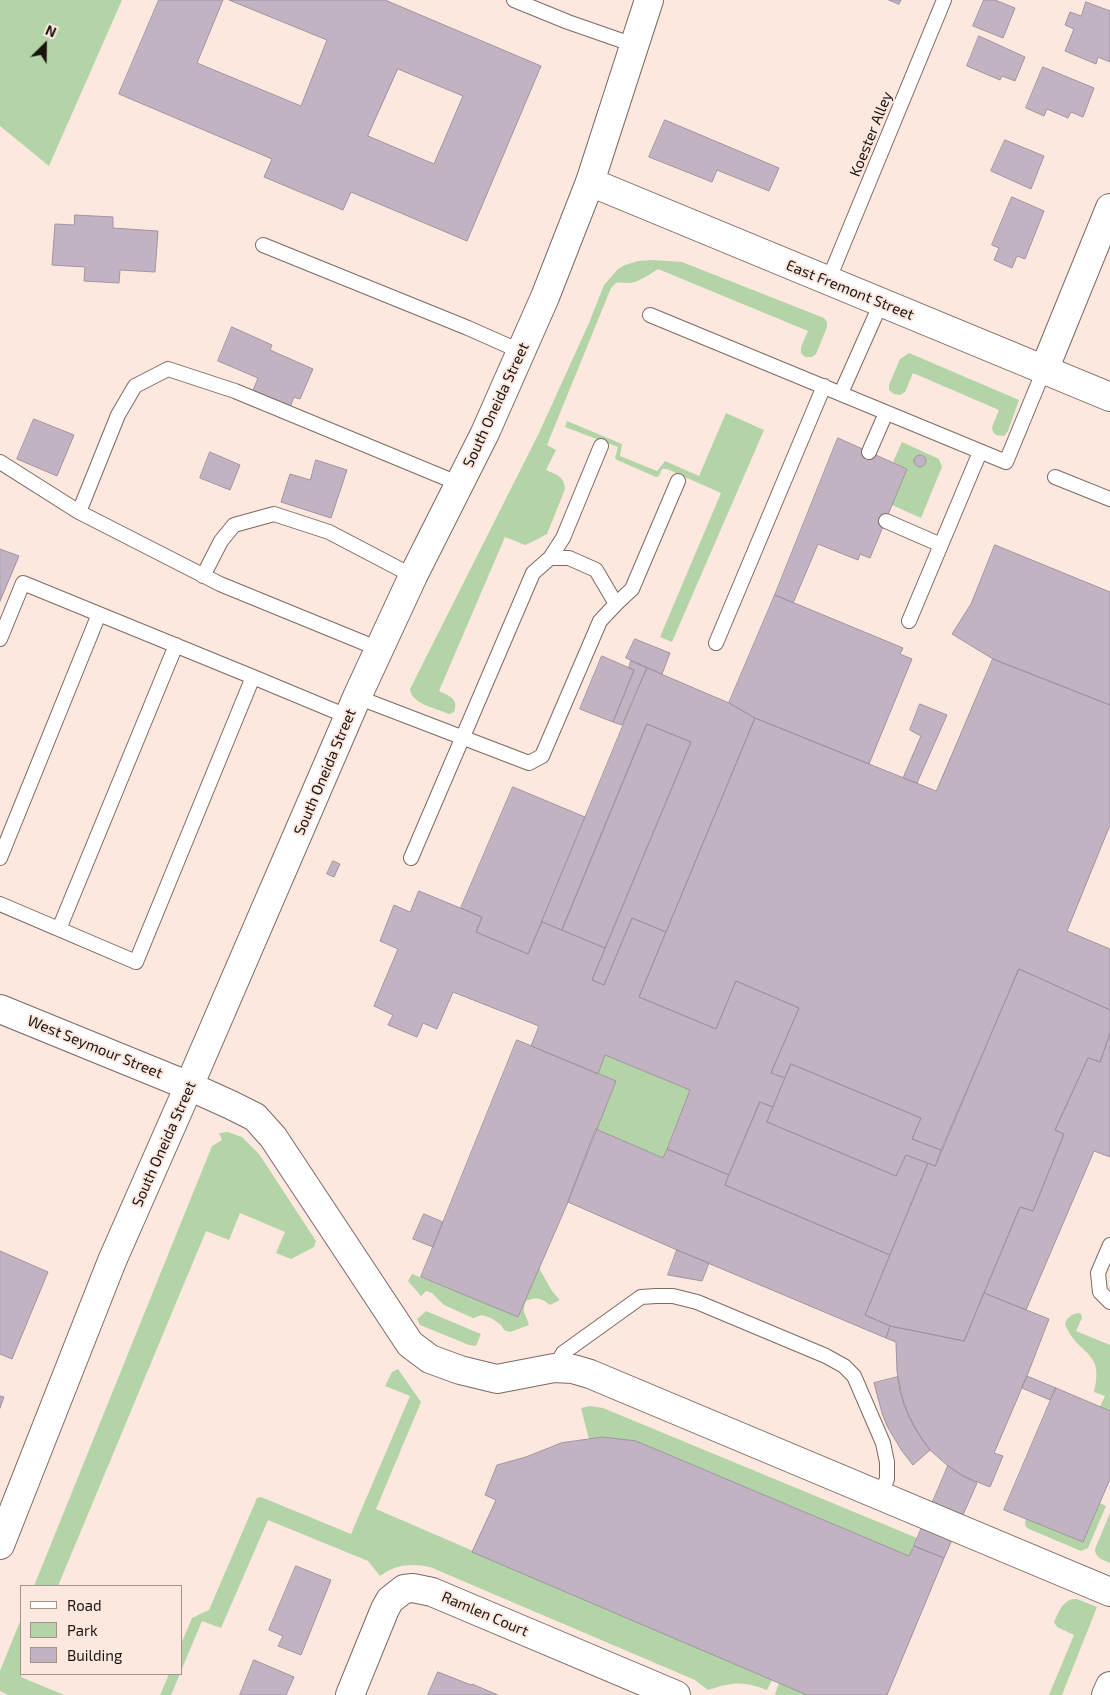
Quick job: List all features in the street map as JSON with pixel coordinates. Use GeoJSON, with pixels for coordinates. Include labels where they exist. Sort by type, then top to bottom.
{"type":"FeatureCollection","features":[{"type":"Feature","properties":{"kind":"street","name":"South Oneida Street"},"geometry":{"type":"LineString","coordinates":[[0,1545],[112,1261],[190,1086],[353,707],[413,576],[460,484],[522,352],[590,182],[649,0]]}},
{"type":"Feature","properties":{"kind":"street","name":"East Fremont Street"},"geometry":{"type":"LineString","coordinates":[[590,182],[1110,398]]}},
{"type":"Feature","properties":{"kind":"street"},"geometry":{"type":"LineString","coordinates":[[1044,370],[1110,208]]}},
{"type":"Feature","properties":{"kind":"street","name":"West Seymour Street"},"geometry":{"type":"LineString","coordinates":[[0,1008],[190,1086],[255,1117],[273,1137],[410,1344],[430,1359],[460,1370],[497,1378],[554,1368],[573,1369],[590,1374],[1110,1592]]}},
{"type":"Feature","properties":{"kind":"street","name":"Ramlen Court"},"geometry":{"type":"LineString","coordinates":[[350,1695],[387,1605],[396,1594],[404,1589],[413,1588],[432,1592],[676,1695]]}},
{"type":"Feature","properties":{"kind":"street"},"geometry":{"type":"LineString","coordinates":[[1106,1695],[1110,1686]]}},
{"type":"Feature","properties":{"kind":"lane"},"geometry":{"type":"LineString","coordinates":[[514,0],[568,22],[634,45]]}},
{"type":"Feature","properties":{"kind":"lane","name":"Koester Alley"},"geometry":{"type":"LineString","coordinates":[[828,281],[944,0]]}},
{"type":"Feature","properties":{"kind":"lane"},"geometry":{"type":"LineString","coordinates":[[264,245],[522,352]]}},
{"type":"Feature","properties":{"kind":"lane"},"geometry":{"type":"LineString","coordinates":[[841,393],[881,303]]}},
{"type":"Feature","properties":{"kind":"lane"},"geometry":{"type":"LineString","coordinates":[[650,314],[1006,462],[1044,370]]}},
{"type":"Feature","properties":{"kind":"lane"},"geometry":{"type":"LineString","coordinates":[[79,512],[118,415],[135,386],[168,369],[235,391],[460,484]]}},
{"type":"Feature","properties":{"kind":"lane"},"geometry":{"type":"LineString","coordinates":[[716,643],[824,386]]}},
{"type":"Feature","properties":{"kind":"lane"},"geometry":{"type":"LineString","coordinates":[[869,452],[886,413]]}},
{"type":"Feature","properties":{"kind":"lane"},"geometry":{"type":"LineString","coordinates":[[412,858],[533,573],[550,558],[563,538],[601,446]]}},
{"type":"Feature","properties":{"kind":"lane"},"geometry":{"type":"LineString","coordinates":[[908,621],[980,452]]}},
{"type":"Feature","properties":{"kind":"lane"},"geometry":{"type":"LineString","coordinates":[[0,462],[79,512],[203,576],[379,649]]}},
{"type":"Feature","properties":{"kind":"lane"},"geometry":{"type":"LineString","coordinates":[[1056,477],[1110,500]]}},
{"type":"Feature","properties":{"kind":"lane"},"geometry":{"type":"LineString","coordinates":[[1,631],[23,582],[253,676],[463,738],[529,764],[542,756],[600,622],[632,589],[678,481]]}},
{"type":"Feature","properties":{"kind":"lane"},"geometry":{"type":"LineString","coordinates":[[203,576],[221,541],[234,524],[274,514],[329,532],[413,576]]}},
{"type":"Feature","properties":{"kind":"lane"},"geometry":{"type":"LineString","coordinates":[[886,521],[941,545]]}},
{"type":"Feature","properties":{"kind":"lane"},"geometry":{"type":"LineString","coordinates":[[550,558],[569,558],[596,570],[616,604]]}},
{"type":"Feature","properties":{"kind":"lane"},"geometry":{"type":"LineString","coordinates":[[0,858],[99,614]]}},
{"type":"Feature","properties":{"kind":"lane"},"geometry":{"type":"LineString","coordinates":[[60,929],[176,645]]}},
{"type":"Feature","properties":{"kind":"lane"},"geometry":{"type":"LineString","coordinates":[[0,904],[136,962],[253,676]]}},
{"type":"Feature","properties":{"kind":"lane"},"geometry":{"type":"LineString","coordinates":[[1110,1245],[1098,1273],[1100,1292],[1110,1302]]}},
{"type":"Feature","properties":{"kind":"lane"},"geometry":{"type":"LineString","coordinates":[[554,1368],[563,1353],[641,1297],[673,1296],[697,1302],[826,1356],[844,1366],[854,1376],[883,1443],[887,1462],[887,1479],[880,1496]]}},
{"type":"Feature","properties":{"kind":"green space"},"geometry":{"type":"Polygon","coordinates":[[[0,0],[122,0],[49,166],[0,126],[0,0]]]}},
{"type":"Feature","properties":{"kind":"green space"},"geometry":{"type":"Polygon","coordinates":[[[638,261],[682,262],[824,318],[827,322],[827,327],[816,354],[812,357],[805,357],[801,353],[801,347],[808,331],[658,269],[635,282],[616,283],[611,288],[547,445],[556,450],[546,470],[557,475],[563,481],[565,489],[547,534],[525,545],[505,537],[439,691],[452,698],[455,704],[454,712],[449,714],[420,702],[415,699],[410,689],[539,433],[589,323],[604,285],[618,269],[625,265],[638,261]]]}},
{"type":"Feature","properties":{"kind":"green space"},"geometry":{"type":"Polygon","coordinates":[[[909,353],[1019,400],[1008,431],[1004,436],[996,435],[992,427],[999,410],[913,373],[905,392],[900,395],[894,394],[889,390],[889,385],[900,359],[909,353]]]}},
{"type":"Feature","properties":{"kind":"green space"},"geometry":{"type":"Polygon","coordinates":[[[726,413],[764,430],[672,642],[660,637],[721,493],[667,469],[662,469],[659,476],[656,477],[617,460],[615,458],[618,447],[565,427],[567,421],[622,444],[620,456],[657,471],[665,461],[699,476],[726,413]]]}},
{"type":"Feature","properties":{"kind":"green space"},"geometry":{"type":"Polygon","coordinates":[[[902,442],[939,459],[942,467],[921,518],[892,505],[907,469],[893,462],[902,442]],[[919,455],[916,457],[915,463],[919,467],[926,464],[923,456],[919,455]]]}},
{"type":"Feature","properties":{"kind":"green space"},"geometry":{"type":"Polygon","coordinates":[[[605,1055],[690,1090],[663,1158],[596,1129],[616,1081],[598,1074],[605,1055]]]}},
{"type":"Feature","properties":{"kind":"green space"},"geometry":{"type":"Polygon","coordinates":[[[228,1132],[242,1137],[259,1154],[316,1241],[314,1247],[291,1259],[276,1253],[285,1232],[240,1213],[229,1240],[206,1231],[58,1585],[34,1585],[212,1146],[222,1140],[219,1133],[228,1132]]]}},
{"type":"Feature","properties":{"kind":"green space"},"geometry":{"type":"Polygon","coordinates":[[[539,1268],[552,1291],[560,1300],[550,1305],[539,1299],[526,1301],[524,1311],[529,1325],[510,1332],[504,1330],[501,1325],[491,1318],[482,1315],[473,1318],[444,1305],[432,1293],[426,1291],[421,1296],[408,1281],[412,1274],[517,1316],[539,1268]]]}},
{"type":"Feature","properties":{"kind":"green space"},"geometry":{"type":"Polygon","coordinates":[[[426,1311],[481,1334],[476,1346],[469,1345],[420,1325],[417,1319],[426,1311]]]}},
{"type":"Feature","properties":{"kind":"green space"},"geometry":{"type":"Polygon","coordinates":[[[1078,1313],[1081,1314],[1082,1318],[1076,1331],[1110,1345],[1110,1411],[1100,1407],[1105,1396],[1094,1392],[1096,1368],[1093,1360],[1070,1335],[1065,1324],[1070,1317],[1078,1313]]]}},
{"type":"Feature","properties":{"kind":"green space"},"geometry":{"type":"Polygon","coordinates":[[[398,1369],[421,1402],[376,1509],[772,1680],[767,1690],[751,1685],[738,1684],[724,1685],[708,1690],[695,1680],[430,1567],[416,1565],[398,1567],[380,1576],[368,1561],[268,1520],[221,1628],[202,1621],[182,1669],[182,1642],[192,1618],[209,1610],[257,1498],[261,1497],[351,1534],[410,1396],[385,1386],[392,1372],[398,1369]]]}},
{"type":"Feature","properties":{"kind":"green space"},"geometry":{"type":"Polygon","coordinates":[[[590,1406],[603,1408],[917,1538],[909,1556],[636,1441],[589,1439],[581,1408],[590,1406]]]}},
{"type":"Feature","properties":{"kind":"green space"},"geometry":{"type":"Polygon","coordinates":[[[1100,1503],[1106,1506],[1088,1548],[1081,1551],[1029,1529],[1025,1523],[1026,1518],[1083,1542],[1100,1503]]]}},
{"type":"Feature","properties":{"kind":"green space"},"geometry":{"type":"Polygon","coordinates":[[[1110,1513],[1110,1563],[1098,1557],[1095,1549],[1110,1513]]]}},
{"type":"Feature","properties":{"kind":"green space"},"geometry":{"type":"Polygon","coordinates":[[[1072,1599],[1077,1599],[1097,1607],[1062,1695],[1049,1695],[1074,1635],[1057,1627],[1054,1622],[1063,1605],[1072,1599]]]}},
{"type":"Feature","properties":{"kind":"green space"},"geometry":{"type":"Polygon","coordinates":[[[20,1621],[21,1677],[64,1695],[8,1695],[0,1691],[0,1671],[20,1621]]]}},
{"type":"Feature","properties":{"kind":"green space"},"geometry":{"type":"Polygon","coordinates":[[[169,1675],[180,1675],[171,1695],[160,1695],[169,1675]]]}},
{"type":"Feature","properties":{"kind":"green space"},"geometry":{"type":"Polygon","coordinates":[[[779,1683],[807,1695],[776,1695],[779,1683]]]}},
{"type":"Feature","properties":{"kind":"building"},"geometry":{"type":"Polygon","coordinates":[[[159,0],[223,0],[197,63],[301,106],[327,40],[229,0],[385,0],[541,66],[467,241],[351,192],[343,210],[264,177],[272,159],[119,94],[159,0]],[[398,69],[368,136],[434,164],[463,96],[398,69]]]}},
{"type":"Feature","properties":{"kind":"building"},"geometry":{"type":"Polygon","coordinates":[[[889,0],[901,0],[899,4],[889,0]]]}},
{"type":"Feature","properties":{"kind":"building"},"geometry":{"type":"Polygon","coordinates":[[[984,0],[995,0],[1015,8],[1003,38],[973,26],[984,0]]]}},
{"type":"Feature","properties":{"kind":"building"},"geometry":{"type":"Polygon","coordinates":[[[1086,2],[1110,11],[1110,62],[1098,57],[1096,64],[1065,51],[1074,29],[1065,25],[1070,12],[1081,16],[1086,2]]]}},
{"type":"Feature","properties":{"kind":"building"},"geometry":{"type":"Polygon","coordinates":[[[979,36],[1025,57],[1015,81],[1002,76],[1000,80],[967,66],[979,36]]]}},
{"type":"Feature","properties":{"kind":"building"},"geometry":{"type":"Polygon","coordinates":[[[1043,67],[1094,88],[1083,117],[1071,112],[1068,118],[1047,109],[1044,116],[1026,108],[1043,67]]]}},
{"type":"Feature","properties":{"kind":"building"},"geometry":{"type":"Polygon","coordinates":[[[665,120],[779,168],[769,191],[717,170],[712,182],[649,157],[665,120]]]}},
{"type":"Feature","properties":{"kind":"building"},"geometry":{"type":"Polygon","coordinates":[[[1005,140],[1044,156],[1031,189],[991,171],[1005,140]]]}},
{"type":"Feature","properties":{"kind":"building"},"geometry":{"type":"Polygon","coordinates":[[[1012,197],[1044,211],[1025,259],[1017,256],[1012,268],[994,260],[999,248],[992,245],[1012,197]]]}},
{"type":"Feature","properties":{"kind":"building"},"geometry":{"type":"Polygon","coordinates":[[[75,215],[113,217],[113,228],[158,231],[155,272],[120,270],[119,283],[84,281],[85,267],[52,265],[55,224],[74,225],[75,215]]]}},
{"type":"Feature","properties":{"kind":"building"},"geometry":{"type":"Polygon","coordinates":[[[232,327],[272,345],[270,350],[313,369],[300,399],[294,397],[289,410],[252,393],[258,378],[218,361],[232,327]]]}},
{"type":"Feature","properties":{"kind":"building"},"geometry":{"type":"Polygon","coordinates":[[[34,419],[74,435],[57,476],[17,459],[34,419]]]}},
{"type":"Feature","properties":{"kind":"building"},"geometry":{"type":"Polygon","coordinates":[[[838,438],[907,469],[870,558],[860,554],[858,560],[818,544],[793,603],[775,595],[838,438]]]}},
{"type":"Feature","properties":{"kind":"building"},"geometry":{"type":"Polygon","coordinates":[[[210,452],[240,465],[230,490],[200,478],[210,452]]]}},
{"type":"Feature","properties":{"kind":"building"},"geometry":{"type":"Polygon","coordinates":[[[920,455],[926,461],[920,467],[914,461],[920,455]]]}},
{"type":"Feature","properties":{"kind":"building"},"geometry":{"type":"Polygon","coordinates":[[[316,460],[347,470],[331,518],[281,502],[290,474],[310,480],[316,460]]]}},
{"type":"Feature","properties":{"kind":"building"},"geometry":{"type":"Polygon","coordinates":[[[995,545],[1110,592],[1110,705],[993,659],[952,634],[971,604],[995,545]]]}},
{"type":"Feature","properties":{"kind":"building"},"geometry":{"type":"Polygon","coordinates":[[[0,549],[19,556],[0,601],[0,549]]]}},
{"type":"Feature","properties":{"kind":"building"},"geometry":{"type":"Polygon","coordinates":[[[775,595],[903,648],[900,654],[912,659],[869,764],[755,718],[729,703],[775,595]]]}},
{"type":"Feature","properties":{"kind":"building"},"geometry":{"type":"Polygon","coordinates":[[[635,639],[670,653],[662,674],[626,658],[635,639]]]}},
{"type":"Feature","properties":{"kind":"building"},"geometry":{"type":"Polygon","coordinates":[[[602,656],[634,670],[613,722],[580,709],[602,656]]]}},
{"type":"Feature","properties":{"kind":"building"},"geometry":{"type":"Polygon","coordinates":[[[993,659],[1110,705],[1110,825],[1067,931],[1110,949],[1110,1010],[1019,969],[941,1150],[912,1139],[921,1118],[791,1064],[785,1078],[771,1073],[799,1008],[736,981],[716,1029],[639,997],[755,718],[936,791],[993,659]]]}},
{"type":"Feature","properties":{"kind":"building"},"geometry":{"type":"Polygon","coordinates":[[[631,661],[647,668],[622,725],[613,722],[634,670],[629,668],[631,661]]]}},
{"type":"Feature","properties":{"kind":"building"},"geometry":{"type":"Polygon","coordinates":[[[647,668],[729,703],[755,718],[666,932],[632,918],[604,985],[592,980],[691,742],[647,724],[562,930],[542,922],[647,668]]]}},
{"type":"Feature","properties":{"kind":"building"},"geometry":{"type":"Polygon","coordinates":[[[920,704],[947,715],[917,783],[903,778],[921,736],[910,730],[920,704]]]}},
{"type":"Feature","properties":{"kind":"building"},"geometry":{"type":"Polygon","coordinates":[[[647,724],[691,742],[605,948],[562,930],[647,724]]]}},
{"type":"Feature","properties":{"kind":"building"},"geometry":{"type":"Polygon","coordinates":[[[513,787],[585,817],[528,954],[476,932],[482,917],[461,908],[513,787]]]}},
{"type":"Feature","properties":{"kind":"building"},"geometry":{"type":"Polygon","coordinates":[[[333,861],[340,864],[334,877],[327,874],[333,861]]]}},
{"type":"Feature","properties":{"kind":"building"},"geometry":{"type":"Polygon","coordinates":[[[419,891],[482,917],[476,932],[528,954],[542,922],[605,948],[592,980],[604,985],[632,918],[666,932],[639,997],[716,1029],[736,981],[799,1008],[771,1073],[785,1078],[773,1107],[760,1102],[729,1175],[667,1149],[690,1090],[605,1055],[598,1074],[531,1046],[539,1026],[453,992],[437,1029],[423,1023],[417,1037],[388,1025],[393,1015],[374,1006],[398,949],[380,941],[394,905],[410,912],[419,891]]]}},
{"type":"Feature","properties":{"kind":"building"},"geometry":{"type":"Polygon","coordinates":[[[1019,969],[1110,1010],[1110,1033],[1100,1062],[1088,1058],[1055,1130],[1064,1134],[1033,1211],[1020,1207],[964,1341],[890,1326],[865,1315],[928,1163],[935,1166],[1019,969]]]}},
{"type":"Feature","properties":{"kind":"building"},"geometry":{"type":"Polygon","coordinates":[[[1110,1033],[1110,1157],[1094,1151],[1026,1310],[984,1293],[1020,1207],[1033,1211],[1064,1134],[1055,1130],[1088,1058],[1100,1062],[1110,1033]]]}},
{"type":"Feature","properties":{"kind":"building"},"geometry":{"type":"Polygon","coordinates":[[[517,1040],[616,1081],[568,1202],[518,1317],[421,1277],[517,1040]]]}},
{"type":"Feature","properties":{"kind":"building"},"geometry":{"type":"Polygon","coordinates":[[[791,1064],[921,1118],[912,1139],[941,1150],[935,1166],[906,1155],[896,1176],[767,1122],[791,1064]]]}},
{"type":"Feature","properties":{"kind":"building"},"geometry":{"type":"Polygon","coordinates":[[[760,1102],[773,1107],[767,1122],[896,1176],[906,1155],[928,1163],[890,1255],[725,1185],[760,1102]]]}},
{"type":"Feature","properties":{"kind":"building"},"geometry":{"type":"Polygon","coordinates":[[[596,1129],[663,1158],[667,1149],[729,1175],[725,1185],[890,1255],[865,1315],[890,1326],[886,1338],[568,1202],[596,1129]]]}},
{"type":"Feature","properties":{"kind":"building"},"geometry":{"type":"Polygon","coordinates":[[[424,1214],[443,1222],[433,1247],[413,1239],[424,1214]]]}},
{"type":"Feature","properties":{"kind":"building"},"geometry":{"type":"Polygon","coordinates":[[[677,1250],[709,1263],[702,1281],[668,1275],[677,1250]]]}},
{"type":"Feature","properties":{"kind":"building"},"geometry":{"type":"Polygon","coordinates":[[[0,1251],[48,1272],[12,1359],[0,1354],[0,1251]]]}},
{"type":"Feature","properties":{"kind":"building"},"geometry":{"type":"Polygon","coordinates":[[[984,1293],[1049,1319],[994,1453],[1003,1456],[990,1487],[963,1476],[948,1466],[930,1450],[921,1438],[909,1416],[900,1392],[896,1342],[886,1338],[890,1326],[964,1341],[984,1293]]]}},
{"type":"Feature","properties":{"kind":"building"},"geometry":{"type":"Polygon","coordinates":[[[1027,1376],[1056,1388],[1050,1400],[1022,1388],[1027,1376]]]}},
{"type":"Feature","properties":{"kind":"building"},"geometry":{"type":"Polygon","coordinates":[[[898,1377],[904,1405],[914,1427],[930,1450],[913,1465],[887,1426],[874,1383],[898,1377]]]}},
{"type":"Feature","properties":{"kind":"building"},"geometry":{"type":"Polygon","coordinates":[[[1056,1388],[1110,1411],[1110,1479],[1083,1542],[1004,1510],[1056,1388]]]}},
{"type":"Feature","properties":{"kind":"building"},"geometry":{"type":"Polygon","coordinates":[[[0,1396],[4,1397],[0,1408],[0,1396]]]}},
{"type":"Feature","properties":{"kind":"building"},"geometry":{"type":"Polygon","coordinates":[[[603,1437],[636,1441],[909,1556],[914,1546],[944,1558],[887,1695],[807,1695],[472,1552],[496,1500],[485,1495],[497,1465],[526,1457],[561,1443],[603,1437]]]}},
{"type":"Feature","properties":{"kind":"building"},"geometry":{"type":"Polygon","coordinates":[[[948,1466],[977,1483],[944,1558],[914,1546],[948,1466]]]}},
{"type":"Feature","properties":{"kind":"building"},"geometry":{"type":"Polygon","coordinates":[[[296,1566],[331,1580],[301,1655],[278,1646],[283,1636],[269,1630],[296,1566]]]}},
{"type":"Feature","properties":{"kind":"building"},"geometry":{"type":"Polygon","coordinates":[[[254,1660],[294,1677],[286,1695],[240,1695],[254,1660]]]}},
{"type":"Feature","properties":{"kind":"building"},"geometry":{"type":"Polygon","coordinates":[[[438,1672],[472,1684],[498,1695],[428,1695],[438,1672]]]}}]}
